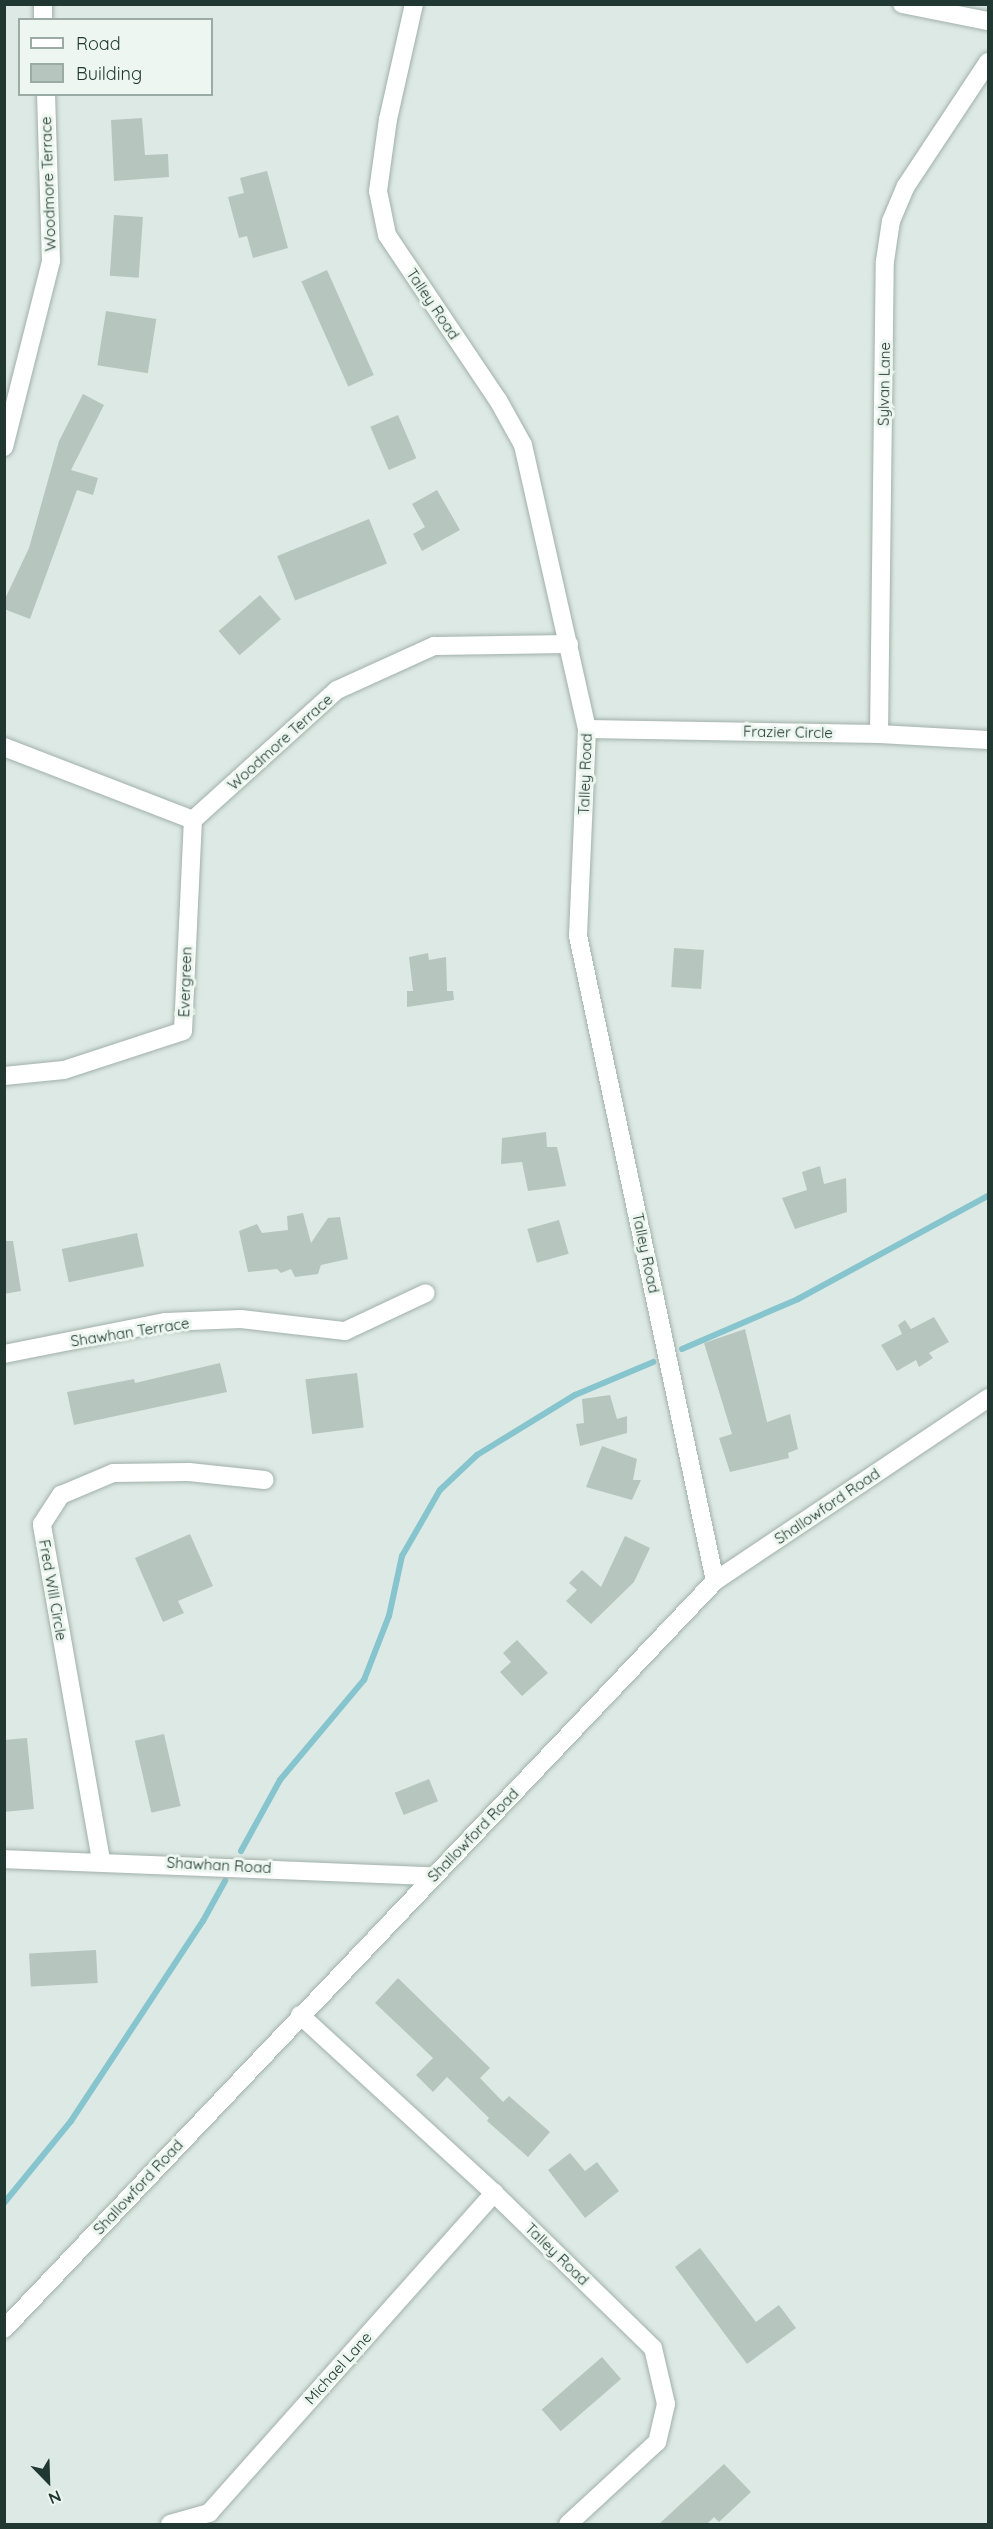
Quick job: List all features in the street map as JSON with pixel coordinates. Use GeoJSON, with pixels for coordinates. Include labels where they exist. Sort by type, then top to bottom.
{"type":"FeatureCollection","features":[{"type":"Feature","properties":{"kind":"street","name":"Talley Road"},"geometry":{"type":"LineString","coordinates":[[414,4],[388,119],[378,191],[387,235],[498,400],[524,445],[587,729],[578,936],[715,1581]]}},
{"type":"Feature","properties":{"kind":"street"},"geometry":{"type":"LineString","coordinates":[[902,4],[988,21]]}},
{"type":"Feature","properties":{"kind":"street","name":"Sylvan Lane"},"geometry":{"type":"LineString","coordinates":[[879,734],[885,261],[891,221],[906,186],[988,62]]}},
{"type":"Feature","properties":{"kind":"street","name":"Woodmore Terrace"},"geometry":{"type":"LineString","coordinates":[[4,447],[51,261],[46,96]]}},
{"type":"Feature","properties":{"kind":"street","name":"Woodmore Terrace"},"geometry":{"type":"LineString","coordinates":[[193,820],[337,690],[434,646],[569,644]]}},
{"type":"Feature","properties":{"kind":"street","name":"Frazier Circle"},"geometry":{"type":"LineString","coordinates":[[587,729],[879,734],[988,740]]}},
{"type":"Feature","properties":{"kind":"street"},"geometry":{"type":"LineString","coordinates":[[4,747],[193,820]]}},
{"type":"Feature","properties":{"kind":"street","name":"Evergreen"},"geometry":{"type":"LineString","coordinates":[[4,1076],[64,1070],[183,1031],[193,820]]}},
{"type":"Feature","properties":{"kind":"street","name":"Shawhan Terrace"},"geometry":{"type":"LineString","coordinates":[[4,1354],[166,1323],[241,1318],[345,1331],[426,1293]]}},
{"type":"Feature","properties":{"kind":"street","name":"Shallowford Road"},"geometry":{"type":"LineString","coordinates":[[4,2329],[715,1581],[988,1398]]}},
{"type":"Feature","properties":{"kind":"street","name":"Fred Will Circle"},"geometry":{"type":"LineString","coordinates":[[101,1860],[42,1524],[61,1495],[113,1473],[189,1472],[265,1480]]}},
{"type":"Feature","properties":{"kind":"street","name":"Shawhan Road"},"geometry":{"type":"LineString","coordinates":[[4,1859],[101,1860],[434,1876]]}},
{"type":"Feature","properties":{"kind":"street","name":"Talley Road"},"geometry":{"type":"LineString","coordinates":[[300,2015],[494,2193],[653,2348],[666,2404],[657,2442],[568,2524]]}},
{"type":"Feature","properties":{"kind":"street","name":"Michael Lane"},"geometry":{"type":"LineString","coordinates":[[170,2524],[214,2519],[494,2193]]}},
{"type":"Feature","properties":{"kind":"building"},"geometry":{"type":"Polygon","coordinates":[[[142,118],[145,155],[168,154],[169,177],[114,181],[111,120],[142,118]]]}},
{"type":"Feature","properties":{"kind":"building"},"geometry":{"type":"Polygon","coordinates":[[[267,171],[288,248],[253,258],[247,236],[239,238],[228,197],[244,193],[240,178],[267,171]]]}},
{"type":"Feature","properties":{"kind":"building"},"geometry":{"type":"Polygon","coordinates":[[[114,215],[143,217],[139,278],[110,276],[114,215]]]}},
{"type":"Feature","properties":{"kind":"building"},"geometry":{"type":"Polygon","coordinates":[[[327,270],[374,375],[348,386],[301,281],[327,270]]]}},
{"type":"Feature","properties":{"kind":"building"},"geometry":{"type":"Polygon","coordinates":[[[106,311],[156,319],[148,373],[97,365],[106,311]]]}},
{"type":"Feature","properties":{"kind":"building"},"geometry":{"type":"Polygon","coordinates":[[[83,394],[104,405],[71,470],[98,478],[93,495],[77,490],[30,619],[4,609],[4,601],[29,548],[59,441],[83,394]]]}},
{"type":"Feature","properties":{"kind":"building"},"geometry":{"type":"Polygon","coordinates":[[[398,415],[416,458],[389,470],[370,427],[398,415]]]}},
{"type":"Feature","properties":{"kind":"building"},"geometry":{"type":"Polygon","coordinates":[[[437,490],[460,530],[422,551],[413,534],[425,527],[412,504],[437,490]]]}},
{"type":"Feature","properties":{"kind":"building"},"geometry":{"type":"Polygon","coordinates":[[[369,519],[387,564],[295,601],[277,556],[369,519]]]}},
{"type":"Feature","properties":{"kind":"building"},"geometry":{"type":"Polygon","coordinates":[[[260,595],[281,619],[239,655],[218,631],[260,595]]]}},
{"type":"Feature","properties":{"kind":"building"},"geometry":{"type":"Polygon","coordinates":[[[674,948],[704,950],[701,989],[671,987],[674,948]]]}},
{"type":"Feature","properties":{"kind":"building"},"geometry":{"type":"Polygon","coordinates":[[[428,953],[429,960],[446,957],[447,991],[453,991],[454,1000],[407,1007],[407,991],[413,991],[409,957],[428,953]]]}},
{"type":"Feature","properties":{"kind":"building"},"geometry":{"type":"Polygon","coordinates":[[[546,1132],[547,1147],[557,1147],[566,1186],[528,1191],[522,1162],[501,1164],[502,1138],[546,1132]]]}},
{"type":"Feature","properties":{"kind":"building"},"geometry":{"type":"Polygon","coordinates":[[[820,1166],[824,1184],[846,1178],[847,1212],[795,1229],[782,1198],[807,1190],[802,1172],[820,1166]]]}},
{"type":"Feature","properties":{"kind":"building"},"geometry":{"type":"Polygon","coordinates":[[[303,1213],[311,1243],[328,1218],[340,1217],[348,1259],[321,1265],[318,1274],[295,1277],[291,1269],[281,1273],[277,1269],[248,1272],[239,1231],[257,1224],[262,1233],[288,1230],[287,1216],[303,1213]]]}},
{"type":"Feature","properties":{"kind":"building"},"geometry":{"type":"Polygon","coordinates":[[[559,1220],[569,1254],[537,1263],[527,1229],[559,1220]]]}},
{"type":"Feature","properties":{"kind":"building"},"geometry":{"type":"Polygon","coordinates":[[[137,1233],[144,1266],[69,1282],[62,1249],[137,1233]]]}},
{"type":"Feature","properties":{"kind":"building"},"geometry":{"type":"Polygon","coordinates":[[[4,1241],[13,1241],[21,1291],[4,1294],[4,1241]]]}},
{"type":"Feature","properties":{"kind":"building"},"geometry":{"type":"Polygon","coordinates":[[[934,1317],[949,1342],[929,1353],[933,1358],[919,1367],[916,1360],[897,1371],[881,1345],[902,1334],[898,1325],[905,1320],[911,1329],[934,1317]]]}},
{"type":"Feature","properties":{"kind":"building"},"geometry":{"type":"Polygon","coordinates":[[[745,1329],[767,1422],[790,1414],[798,1449],[788,1453],[789,1458],[730,1472],[719,1438],[732,1434],[704,1343],[745,1329]]]}},
{"type":"Feature","properties":{"kind":"building"},"geometry":{"type":"Polygon","coordinates":[[[220,1363],[227,1392],[74,1425],[67,1392],[134,1379],[135,1383],[220,1363]]]}},
{"type":"Feature","properties":{"kind":"building"},"geometry":{"type":"Polygon","coordinates":[[[357,1373],[364,1428],[312,1434],[305,1379],[357,1373]]]}},
{"type":"Feature","properties":{"kind":"building"},"geometry":{"type":"Polygon","coordinates":[[[610,1395],[617,1419],[627,1416],[627,1433],[580,1446],[576,1424],[584,1423],[582,1399],[610,1395]]]}},
{"type":"Feature","properties":{"kind":"building"},"geometry":{"type":"Polygon","coordinates":[[[602,1446],[637,1459],[633,1480],[641,1480],[632,1500],[586,1487],[602,1446]]]}},
{"type":"Feature","properties":{"kind":"building"},"geometry":{"type":"Polygon","coordinates":[[[190,1534],[213,1586],[178,1601],[184,1613],[163,1622],[135,1558],[190,1534]]]}},
{"type":"Feature","properties":{"kind":"building"},"geometry":{"type":"Polygon","coordinates":[[[625,1536],[650,1548],[634,1582],[591,1624],[566,1601],[577,1590],[569,1583],[582,1570],[601,1587],[625,1536]]]}},
{"type":"Feature","properties":{"kind":"building"},"geometry":{"type":"Polygon","coordinates":[[[517,1640],[548,1673],[522,1696],[500,1672],[511,1662],[503,1653],[517,1640]]]}},
{"type":"Feature","properties":{"kind":"building"},"geometry":{"type":"Polygon","coordinates":[[[164,1734],[181,1806],[151,1813],[135,1741],[164,1734]]]}},
{"type":"Feature","properties":{"kind":"building"},"geometry":{"type":"Polygon","coordinates":[[[27,1738],[34,1809],[4,1812],[4,1740],[27,1738]]]}},
{"type":"Feature","properties":{"kind":"building"},"geometry":{"type":"Polygon","coordinates":[[[429,1779],[438,1801],[404,1815],[395,1793],[429,1779]]]}},
{"type":"Feature","properties":{"kind":"building"},"geometry":{"type":"Polygon","coordinates":[[[96,1950],[98,1983],[31,1986],[29,1954],[96,1950]]]}},
{"type":"Feature","properties":{"kind":"building"},"geometry":{"type":"Polygon","coordinates":[[[398,1978],[490,2068],[480,2078],[503,2102],[509,2096],[550,2132],[528,2157],[487,2121],[489,2118],[447,2077],[433,2092],[416,2075],[433,2058],[375,2003],[398,1978]]]}},
{"type":"Feature","properties":{"kind":"building"},"geometry":{"type":"Polygon","coordinates":[[[570,2153],[585,2171],[597,2162],[619,2191],[585,2218],[548,2170],[570,2153]]]}},
{"type":"Feature","properties":{"kind":"building"},"geometry":{"type":"Polygon","coordinates":[[[700,2248],[756,2322],[779,2305],[796,2328],[747,2364],[675,2267],[700,2248]]]}},
{"type":"Feature","properties":{"kind":"building"},"geometry":{"type":"Polygon","coordinates":[[[602,2357],[621,2379],[561,2431],[542,2409],[602,2357]]]}},
{"type":"Feature","properties":{"kind":"building"},"geometry":{"type":"Polygon","coordinates":[[[724,2464],[751,2492],[719,2522],[714,2517],[707,2524],[659,2524],[724,2464]]]}},
{"type":"Feature","properties":{"kind":"waterway"},"geometry":{"type":"LineString","coordinates":[[682,1349],[798,1299],[988,1196]]}},
{"type":"Feature","properties":{"kind":"waterway"},"geometry":{"type":"LineString","coordinates":[[241,1851],[280,1780],[364,1680],[389,1616],[402,1556],[440,1490],[477,1455],[575,1395],[653,1362]]}},
{"type":"Feature","properties":{"kind":"waterway"},"geometry":{"type":"LineString","coordinates":[[4,2203],[71,2121],[203,1921],[225,1881]]}}]}
